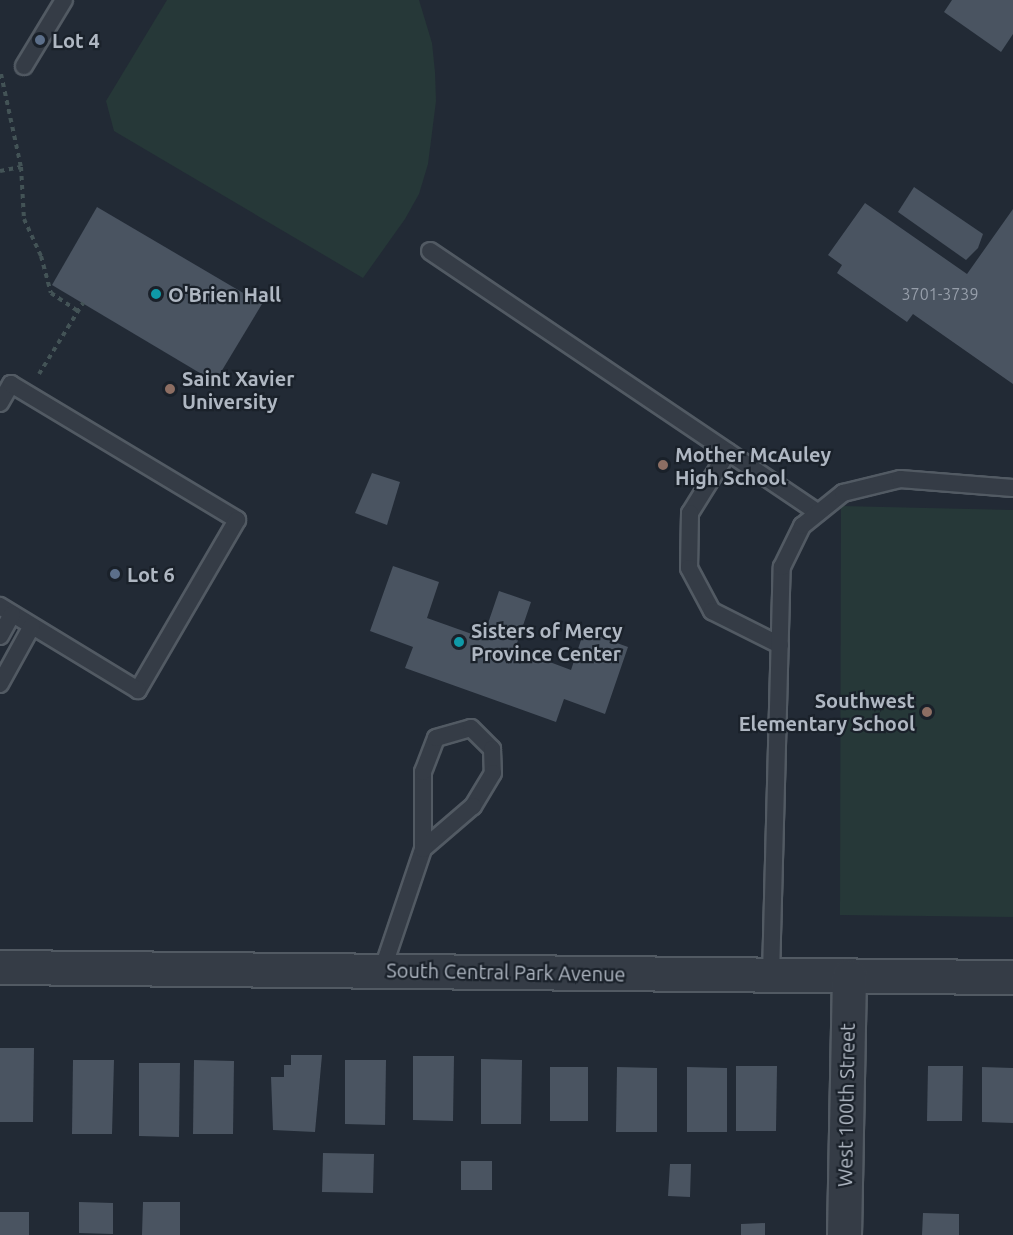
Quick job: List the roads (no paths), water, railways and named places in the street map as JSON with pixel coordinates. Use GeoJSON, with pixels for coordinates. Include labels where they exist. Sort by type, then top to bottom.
{"type":"FeatureCollection","features":[{"type":"Feature","properties":{"kind":"street","name":"South Central Park Avenue"},"geometry":{"type":"LineString","coordinates":[[0,967],[1013,977]]}},
{"type":"Feature","properties":{"kind":"street","name":"West 100th Street"},"geometry":{"type":"LineString","coordinates":[[844,1235],[849,976]]}},
{"type":"Feature","properties":{"kind":"lane"},"geometry":{"type":"LineString","coordinates":[[24,66],[64,0]]}},
{"type":"Feature","properties":{"kind":"lane"},"geometry":{"type":"LineString","coordinates":[[430,250],[818,513]]}},
{"type":"Feature","properties":{"kind":"lane"},"geometry":{"type":"LineString","coordinates":[[0,403],[10,384],[237,520],[138,690],[6,610],[0,636]]}},
{"type":"Feature","properties":{"kind":"lane"},"geometry":{"type":"LineString","coordinates":[[728,452],[690,513],[689,568],[712,611],[780,645]]}},
{"type":"Feature","properties":{"kind":"lane"},"geometry":{"type":"LineString","coordinates":[[771,975],[782,567],[802,526],[843,493],[900,479],[1013,488]]}},
{"type":"Feature","properties":{"kind":"lane"},"geometry":{"type":"LineString","coordinates":[[0,684],[33,626]]}},
{"type":"Feature","properties":{"kind":"lane"},"geometry":{"type":"LineString","coordinates":[[382,971],[423,849],[423,772],[436,738],[471,728],[492,749],[493,773],[473,806],[423,849]]}},
{"type":"Feature","properties":{"kind":"place","name":"Lot 4"},"geometry":{"type":"Point","coordinates":[40,40]}},
{"type":"Feature","properties":{"kind":"place","name":"O'Brien Hall"},"geometry":{"type":"Point","coordinates":[156,294]}},
{"type":"Feature","properties":{"kind":"place","name":"Saint Xavier University"},"geometry":{"type":"Point","coordinates":[170,389]}},
{"type":"Feature","properties":{"kind":"place","name":"Mother McAuley High School"},"geometry":{"type":"Point","coordinates":[663,465]}},
{"type":"Feature","properties":{"kind":"place","name":"Lot 6"},"geometry":{"type":"Point","coordinates":[115,574]}},
{"type":"Feature","properties":{"kind":"place","name":"Sisters of Mercy Province Center"},"geometry":{"type":"Point","coordinates":[459,642]}},
{"type":"Feature","properties":{"kind":"place","name":"Southwest Elementary School"},"geometry":{"type":"Point","coordinates":[927,712]}}]}
